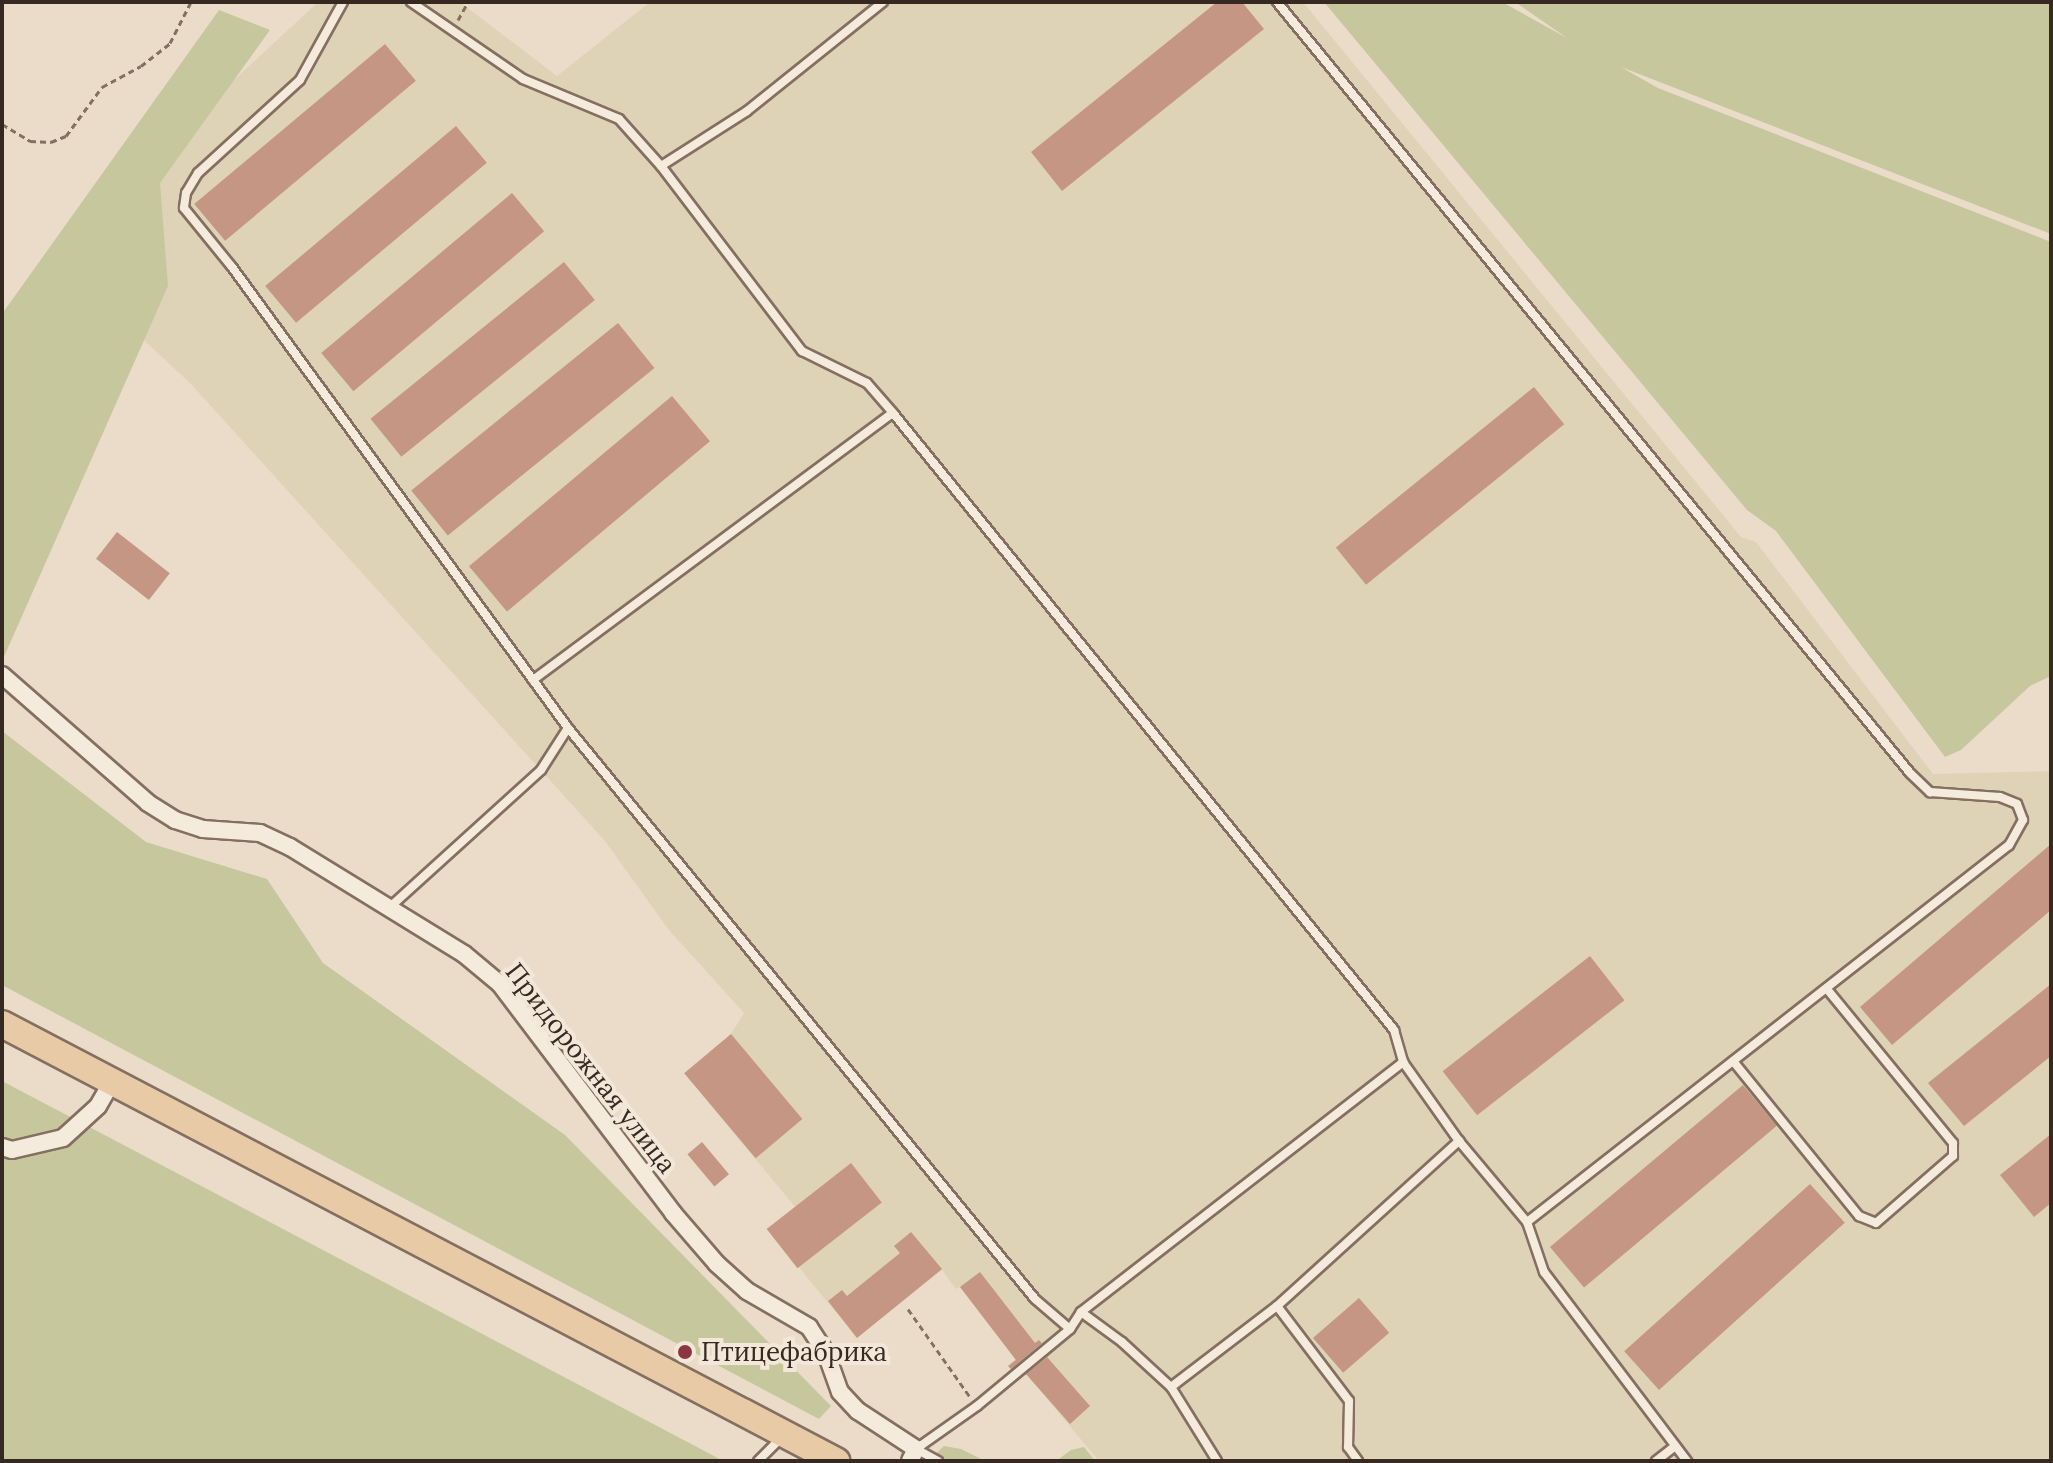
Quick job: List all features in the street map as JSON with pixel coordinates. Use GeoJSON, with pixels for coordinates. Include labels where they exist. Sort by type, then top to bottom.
{"type":"FeatureCollection","features":[{"type":"Feature","properties":{"kind":"main road"},"geometry":{"type":"LineString","coordinates":[[2,1024],[836,1461]]}},
{"type":"Feature","properties":{"kind":"street","name":"Придорожная улица"},"geometry":{"type":"LineString","coordinates":[[2,675],[148,803],[175,820],[203,829],[260,833],[290,847],[464,954],[500,984],[673,1213],[717,1264],[747,1291],[809,1327],[826,1353],[840,1392],[858,1411],[913,1455]]}},
{"type":"Feature","properties":{"kind":"street"},"geometry":{"type":"LineString","coordinates":[[2,1147],[12,1150],[63,1138],[98,1106],[112,1082]]}},
{"type":"Feature","properties":{"kind":"lane"},"geometry":{"type":"LineString","coordinates":[[343,2],[300,80],[198,173],[186,193],[184,208],[232,267],[568,728],[1035,1299],[1070,1329]]}},
{"type":"Feature","properties":{"kind":"lane"},"geometry":{"type":"LineString","coordinates":[[411,2],[523,79],[619,119],[661,166],[802,351],[867,383],[1394,1030],[1403,1062],[1459,1141],[1527,1222],[1544,1272],[1687,1461]]}},
{"type":"Feature","properties":{"kind":"lane"},"geometry":{"type":"LineString","coordinates":[[661,166],[747,111],[883,2]]}},
{"type":"Feature","properties":{"kind":"lane"},"geometry":{"type":"LineString","coordinates":[[1277,2],[1910,773],[1930,792],[2000,797],[2017,804],[2023,820],[2009,845],[1527,1222]]}},
{"type":"Feature","properties":{"kind":"lane"},"geometry":{"type":"LineString","coordinates":[[533,680],[893,413]]}},
{"type":"Feature","properties":{"kind":"lane"},"geometry":{"type":"LineString","coordinates":[[390,907],[541,770],[568,728]]}},
{"type":"Feature","properties":{"kind":"lane"},"geometry":{"type":"LineString","coordinates":[[1733,1061],[1859,1216],[1876,1223],[1953,1156],[1953,1143],[1826,988]]}},
{"type":"Feature","properties":{"kind":"lane"},"geometry":{"type":"LineString","coordinates":[[913,1455],[1070,1329],[1081,1312],[1403,1062]]}},
{"type":"Feature","properties":{"kind":"lane"},"geometry":{"type":"LineString","coordinates":[[1171,1387],[1277,1306],[1459,1141]]}},
{"type":"Feature","properties":{"kind":"lane"},"geometry":{"type":"LineString","coordinates":[[1277,1306],[1349,1401],[1348,1447],[1358,1461]]}},
{"type":"Feature","properties":{"kind":"lane"},"geometry":{"type":"LineString","coordinates":[[1081,1312],[1122,1342],[1171,1387],[1217,1461]]}},
{"type":"Feature","properties":{"kind":"lane"},"geometry":{"type":"LineString","coordinates":[[758,1461],[785,1434]]}},
{"type":"Feature","properties":{"kind":"lane"},"geometry":{"type":"LineString","coordinates":[[1656,1461],[1675,1446]]}},
{"type":"Feature","properties":{"kind":"lane"},"geometry":{"type":"LineString","coordinates":[[913,1455],[938,1461]]}},
{"type":"Feature","properties":{"kind":"path"},"geometry":{"type":"LineString","coordinates":[[2,124],[30,141],[51,142],[66,136],[102,87],[141,66],[170,43],[191,2]]}},
{"type":"Feature","properties":{"kind":"path"},"geometry":{"type":"LineString","coordinates":[[458,34],[460,14],[468,2]]}},
{"type":"Feature","properties":{"kind":"path"},"geometry":{"type":"LineString","coordinates":[[908,1309],[977,1406]]}},
{"type":"Feature","properties":{"kind":"shaded area"},"geometry":{"type":"Polygon","coordinates":[[[318,2],[460,2],[557,76],[650,2],[1303,2],[1741,537],[1756,542],[1933,774],[2051,771],[2051,1461],[1099,1461],[1026,1374],[1019,1379],[1008,1366],[1015,1359],[960,1287],[956,1289],[942,1270],[857,1338],[769,1231],[796,1208],[684,1073],[731,1034],[744,1013],[668,929],[605,841],[190,383],[49,252],[318,2]]]}},
{"type":"Feature","properties":{"kind":"green space"},"geometry":{"type":"Polygon","coordinates":[[[1324,2],[1502,2],[1567,38],[1515,2],[2051,2],[2051,234],[1621,67],[1658,88],[2051,242],[2051,676],[2030,686],[1961,750],[1945,757],[1776,531],[1747,510],[1324,2]]]}},
{"type":"Feature","properties":{"kind":"green space"},"geometry":{"type":"Polygon","coordinates":[[[219,10],[270,30],[160,183],[168,286],[3,659],[2,314],[219,10]]]}},
{"type":"Feature","properties":{"kind":"green space"},"geometry":{"type":"Polygon","coordinates":[[[2,731],[146,842],[267,879],[323,963],[565,1135],[831,1406],[819,1419],[2,985],[2,731]]]}},
{"type":"Feature","properties":{"kind":"green space"},"geometry":{"type":"Polygon","coordinates":[[[2,1081],[716,1457],[723,1461],[2,1461],[2,1081]]]}},
{"type":"Feature","properties":{"kind":"green space"},"geometry":{"type":"Polygon","coordinates":[[[944,1446],[961,1449],[985,1461],[928,1461],[944,1446]]]}},
{"type":"Feature","properties":{"kind":"green space"},"geometry":{"type":"Polygon","coordinates":[[[1084,1447],[1095,1461],[1056,1461],[1071,1450],[1084,1447]]]}},
{"type":"Feature","properties":{"kind":"building"},"geometry":{"type":"Polygon","coordinates":[[[1217,2],[1242,2],[1264,29],[1062,191],[1031,152],[1217,2]]]}},
{"type":"Feature","properties":{"kind":"building"},"geometry":{"type":"Polygon","coordinates":[[[385,44],[416,81],[225,241],[194,204],[385,44]]]}},
{"type":"Feature","properties":{"kind":"building"},"geometry":{"type":"Polygon","coordinates":[[[456,126],[487,163],[296,323],[265,286],[456,126]]]}},
{"type":"Feature","properties":{"kind":"building"},"geometry":{"type":"Polygon","coordinates":[[[512,193],[544,231],[353,391],[321,353],[512,193]]]}},
{"type":"Feature","properties":{"kind":"building"},"geometry":{"type":"Polygon","coordinates":[[[564,262],[595,300],[401,457],[370,419],[564,262]]]}},
{"type":"Feature","properties":{"kind":"building"},"geometry":{"type":"Polygon","coordinates":[[[618,323],[655,368],[448,535],[411,490],[618,323]]]}},
{"type":"Feature","properties":{"kind":"building"},"geometry":{"type":"Polygon","coordinates":[[[1534,387],[1564,424],[1366,585],[1336,547],[1534,387]]]}},
{"type":"Feature","properties":{"kind":"building"},"geometry":{"type":"Polygon","coordinates":[[[672,396],[710,441],[507,612],[469,566],[672,396]]]}},
{"type":"Feature","properties":{"kind":"building"},"geometry":{"type":"Polygon","coordinates":[[[117,532],[170,573],[149,600],[96,559],[117,532]]]}},
{"type":"Feature","properties":{"kind":"building"},"geometry":{"type":"Polygon","coordinates":[[[2051,844],[2051,910],[1892,1045],[1860,1007],[2051,844]]]}},
{"type":"Feature","properties":{"kind":"building"},"geometry":{"type":"Polygon","coordinates":[[[1590,956],[1624,1000],[1477,1115],[1443,1071],[1590,956]]]}},
{"type":"Feature","properties":{"kind":"building"},"geometry":{"type":"Polygon","coordinates":[[[2051,984],[2051,1056],[1964,1126],[1928,1083],[2051,984]]]}},
{"type":"Feature","properties":{"kind":"building"},"geometry":{"type":"Polygon","coordinates":[[[731,1034],[802,1119],[756,1158],[684,1073],[731,1034]]]}},
{"type":"Feature","properties":{"kind":"building"},"geometry":{"type":"Polygon","coordinates":[[[1743,1085],[1777,1126],[1584,1288],[1550,1247],[1743,1085]]]}},
{"type":"Feature","properties":{"kind":"building"},"geometry":{"type":"Polygon","coordinates":[[[2051,1134],[2051,1203],[2034,1217],[2000,1175],[2051,1134]]]}},
{"type":"Feature","properties":{"kind":"building"},"geometry":{"type":"Polygon","coordinates":[[[702,1142],[729,1174],[714,1186],[687,1154],[702,1142]]]}},
{"type":"Feature","properties":{"kind":"building"},"geometry":{"type":"Polygon","coordinates":[[[851,1163],[882,1202],[797,1268],[767,1229],[851,1163]]]}},
{"type":"Feature","properties":{"kind":"building"},"geometry":{"type":"Polygon","coordinates":[[[1810,1184],[1845,1223],[1659,1390],[1624,1351],[1810,1184]]]}},
{"type":"Feature","properties":{"kind":"building"},"geometry":{"type":"Polygon","coordinates":[[[911,1232],[942,1269],[857,1338],[828,1301],[842,1290],[847,1296],[900,1253],[894,1246],[911,1232]]]}},
{"type":"Feature","properties":{"kind":"building"},"geometry":{"type":"Polygon","coordinates":[[[980,1272],[1035,1343],[1039,1340],[1042,1343],[1011,1369],[1008,1366],[1016,1360],[960,1287],[980,1272]]]}},
{"type":"Feature","properties":{"kind":"building"},"geometry":{"type":"Polygon","coordinates":[[[1359,1298],[1389,1333],[1343,1373],[1313,1338],[1359,1298]]]}},
{"type":"Feature","properties":{"kind":"building"},"geometry":{"type":"Polygon","coordinates":[[[1047,1357],[1090,1406],[1070,1424],[1026,1374],[1047,1357]]]}},
{"type":"Feature","properties":{"kind":"place","name":"Птицефабрика"},"geometry":{"type":"Point","coordinates":[685,1352]}}]}
